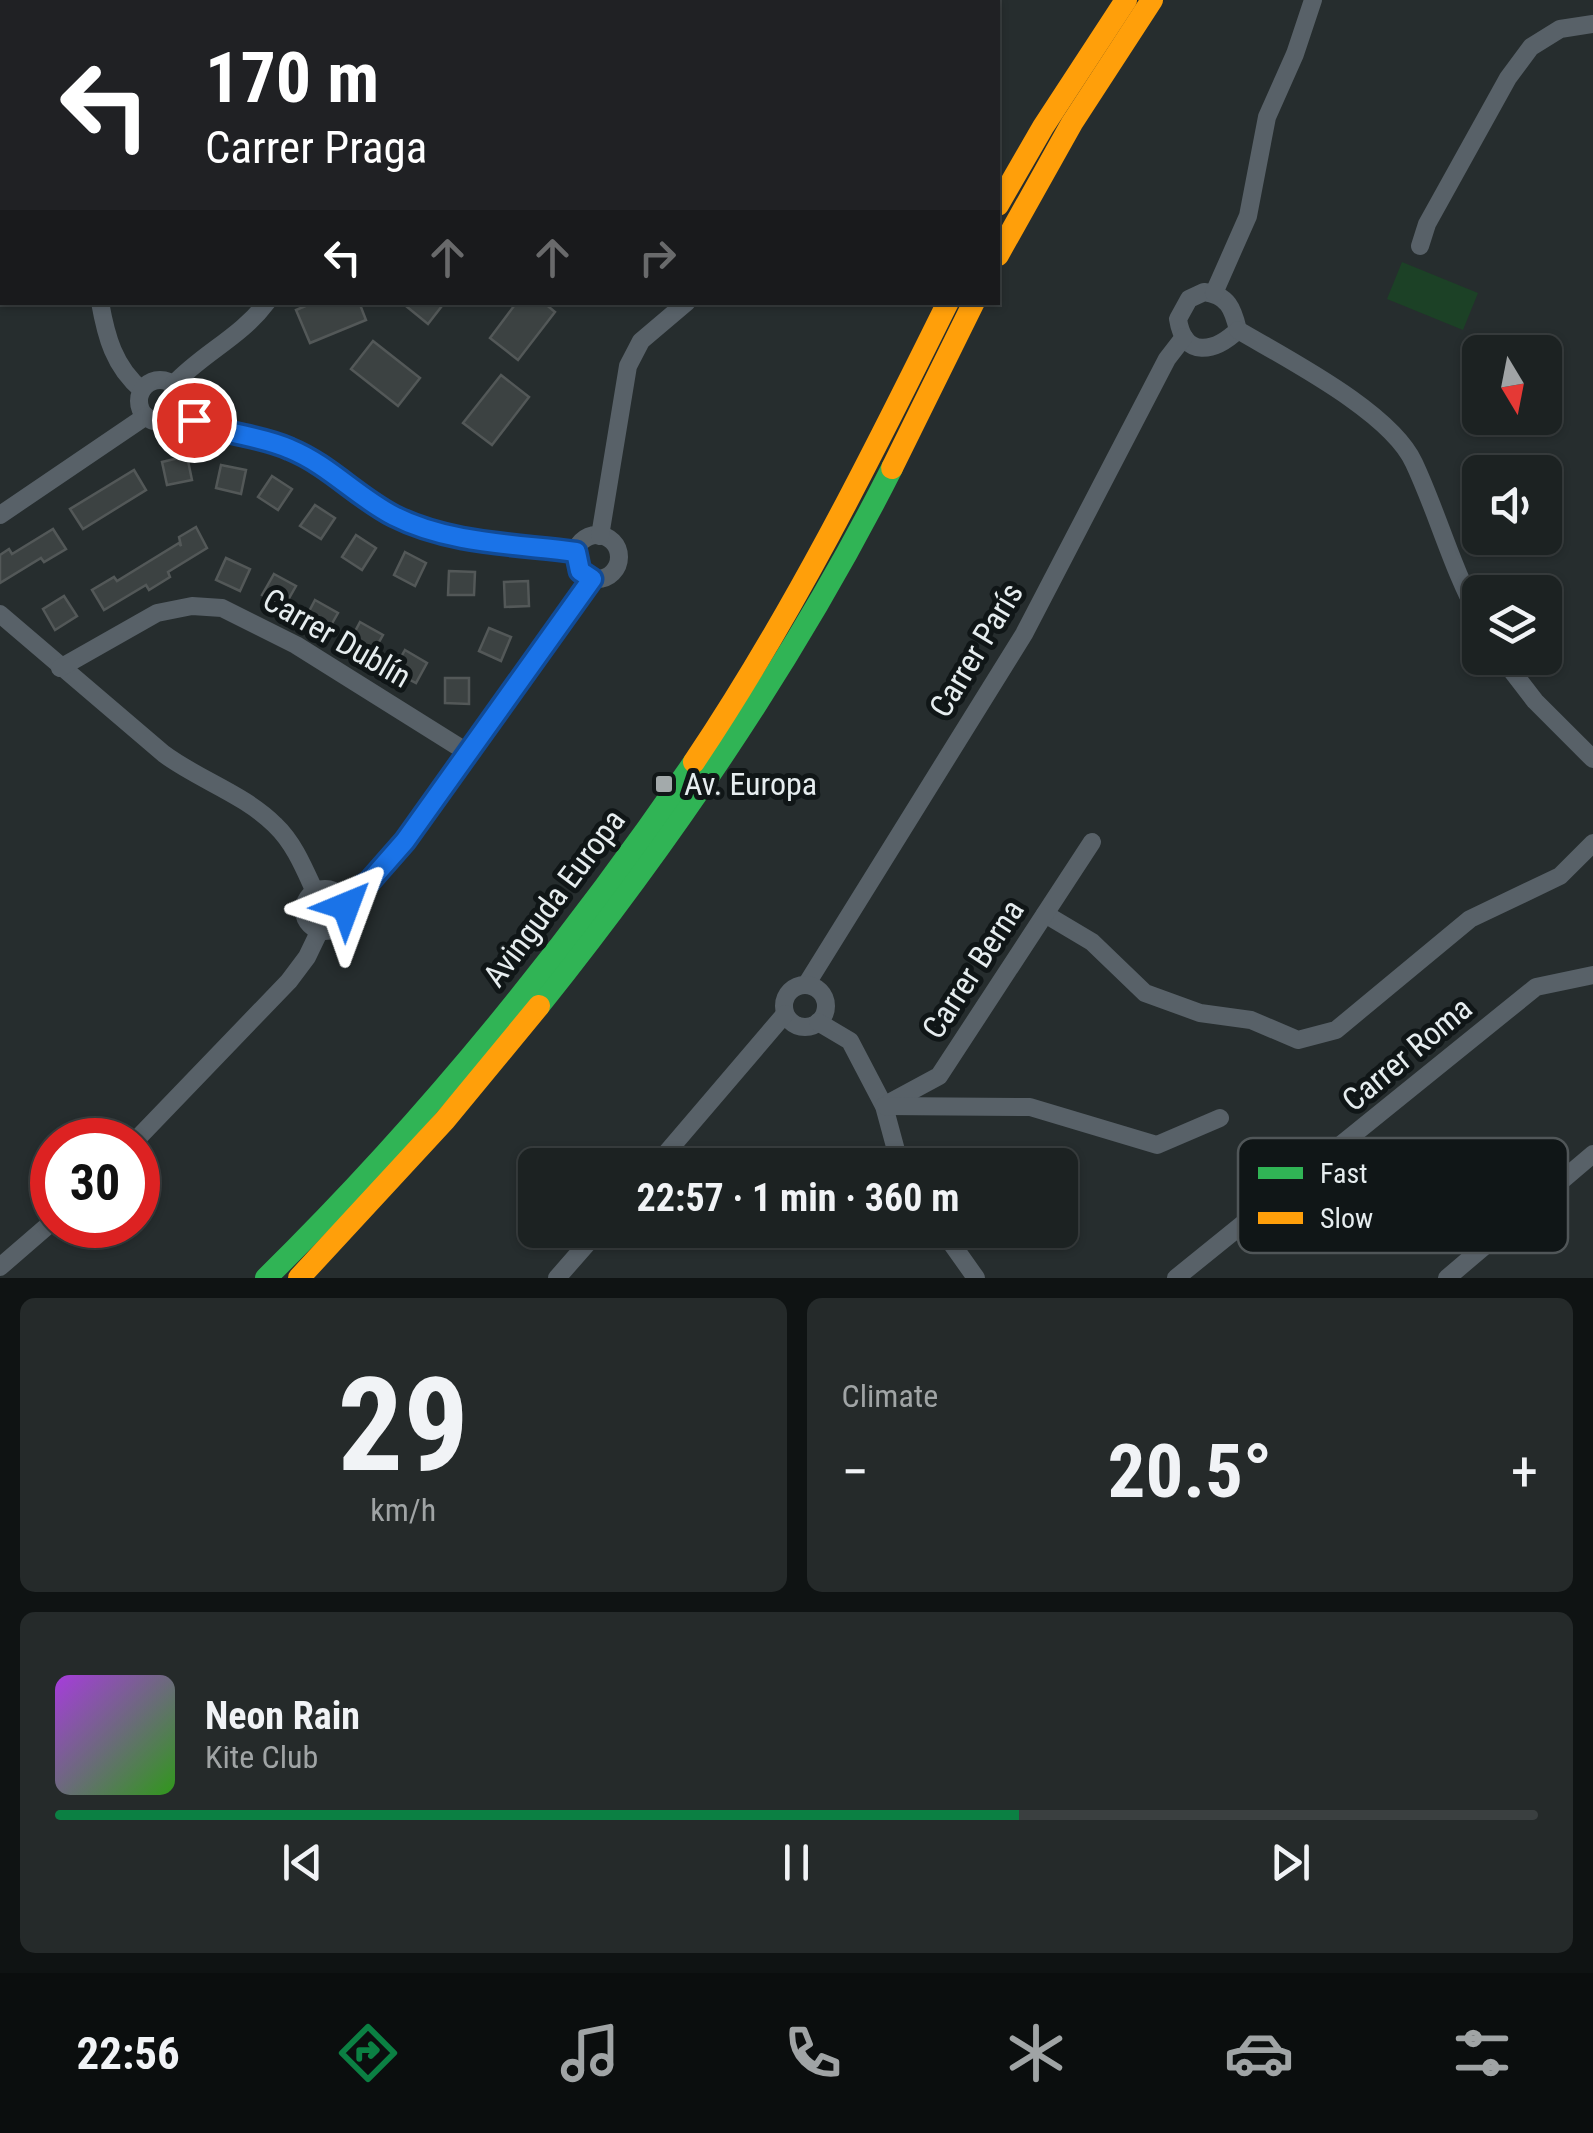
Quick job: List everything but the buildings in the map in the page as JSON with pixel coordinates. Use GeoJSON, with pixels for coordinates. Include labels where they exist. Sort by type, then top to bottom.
{"type":"FeatureCollection","features":[{"type":"Feature","properties":{"kind":"main road"},"geometry":{"type":"LineString","coordinates":[[1000,202],[1043,127],[1126,0]]}},
{"type":"Feature","properties":{"kind":"main road"},"geometry":{"type":"LineString","coordinates":[[1000,251],[1072,123],[1152,0]]}},
{"type":"Feature","properties":{"kind":"main road","name":"Avinguda Europa"},"geometry":{"type":"LineString","coordinates":[[266,1278],[458,1074],[576,926],[696,759],[833,554],[947,305]]}},
{"type":"Feature","properties":{"kind":"main road","name":"Avinguda Europa"},"geometry":{"type":"LineString","coordinates":[[298,1278],[400,1174],[464,1100],[606,924],[715,771],[972,305]]}},
{"type":"Feature","properties":{"kind":"street"},"geometry":{"type":"LineString","coordinates":[[1214,293],[1248,216],[1267,117],[1314,0]]}},
{"type":"Feature","properties":{"kind":"street"},"geometry":{"type":"LineString","coordinates":[[1420,246],[1427,224],[1508,78],[1531,48],[1560,29],[1593,24]]}},
{"type":"Feature","properties":{"kind":"street"},"geometry":{"type":"LineString","coordinates":[[1238,330],[1219,346],[1206,349],[1196,347],[1184,337],[1178,319],[1181,310],[1197,294],[1214,293],[1233,309],[1238,330],[1386,424],[1413,460],[1462,588]]}},
{"type":"Feature","properties":{"kind":"street"},"geometry":{"type":"LineString","coordinates":[[101,305],[110,346],[122,368],[142,390]]}},
{"type":"Feature","properties":{"kind":"street"},"geometry":{"type":"LineString","coordinates":[[174,384],[202,358],[236,336],[264,305]]}},
{"type":"Feature","properties":{"kind":"street"},"geometry":{"type":"LineString","coordinates":[[600,536],[628,366],[641,341],[683,305]]}},
{"type":"Feature","properties":{"kind":"street","name":"Carrer París"},"geometry":{"type":"LineString","coordinates":[[806,985],[1024,634],[1167,359],[1184,337]]}},
{"type":"Feature","properties":{"kind":"street"},"geometry":{"type":"LineString","coordinates":[[154,380],[174,384],[182,395],[179,411],[163,422],[146,416],[139,401],[142,390],[154,380]]}},
{"type":"Feature","properties":{"kind":"street"},"geometry":{"type":"LineString","coordinates":[[179,411],[209,427],[292,449],[410,523],[475,540],[576,552]]}},
{"type":"Feature","properties":{"kind":"street"},"geometry":{"type":"LineString","coordinates":[[0,515],[146,416]]}},
{"type":"Feature","properties":{"kind":"street"},"geometry":{"type":"LineString","coordinates":[[600,536],[616,547],[618,561],[606,578],[592,579],[580,571],[576,552],[585,539],[600,536]]}},
{"type":"Feature","properties":{"kind":"street"},"geometry":{"type":"LineString","coordinates":[[343,899],[387,864],[470,754],[592,579]]}},
{"type":"Feature","properties":{"kind":"street","name":"Carrer Dublín"},"geometry":{"type":"LineString","coordinates":[[60,668],[157,613],[192,606],[222,608],[284,638],[470,754]]}},
{"type":"Feature","properties":{"kind":"street"},"geometry":{"type":"LineString","coordinates":[[0,614],[186,770],[252,807],[276,826],[302,861],[314,892]]}},
{"type":"Feature","properties":{"kind":"street"},"geometry":{"type":"LineString","coordinates":[[1515,675],[1593,758]]}},
{"type":"Feature","properties":{"kind":"street","name":"Carrer Berna"},"geometry":{"type":"LineString","coordinates":[[884,1106],[939,1076],[1092,842]]}},
{"type":"Feature","properties":{"kind":"street"},"geometry":{"type":"LineString","coordinates":[[1046,914],[1092,942],[1144,993],[1200,1013],[1250,1020],[1298,1040],[1336,1030],[1470,919],[1560,876],[1593,843]]}},
{"type":"Feature","properties":{"kind":"street"},"geometry":{"type":"LineString","coordinates":[[328,889],[343,899],[343,920],[332,929],[312,926],[304,914],[306,902],[314,892],[328,889]]}},
{"type":"Feature","properties":{"kind":"street"},"geometry":{"type":"LineString","coordinates":[[157,1118],[288,981],[307,957],[320,930]]}},
{"type":"Feature","properties":{"kind":"street","name":"Carrer Roma"},"geometry":{"type":"LineString","coordinates":[[1349,1138],[1536,987],[1593,975]]}},
{"type":"Feature","properties":{"kind":"street"},"geometry":{"type":"LineString","coordinates":[[671,1148],[785,1014],[788,994],[806,985],[818,990],[825,1003],[818,1022]]}},
{"type":"Feature","properties":{"kind":"street"},"geometry":{"type":"LineString","coordinates":[[785,1014],[800,1026],[818,1022],[850,1041],[884,1106],[895,1148]]}},
{"type":"Feature","properties":{"kind":"street"},"geometry":{"type":"LineString","coordinates":[[884,1106],[1030,1107],[1157,1145],[1220,1118]]}},
{"type":"Feature","properties":{"kind":"street"},"geometry":{"type":"LineString","coordinates":[[1568,1175],[1593,1154]]}},
{"type":"Feature","properties":{"kind":"street","name":"Carrer Roma"},"geometry":{"type":"LineString","coordinates":[[1176,1278],[1238,1228]]}},
{"type":"Feature","properties":{"kind":"street"},"geometry":{"type":"LineString","coordinates":[[0,1267],[30,1241]]}},
{"type":"Feature","properties":{"kind":"street"},"geometry":{"type":"LineString","coordinates":[[557,1278],[583,1248]]}},
{"type":"Feature","properties":{"kind":"street"},"geometry":{"type":"LineString","coordinates":[[955,1248],[976,1278]]}},
{"type":"Feature","properties":{"kind":"street"},"geometry":{"type":"LineString","coordinates":[[1447,1278],[1476,1253]]}},
{"type":"Feature","properties":{"kind":"green space"},"geometry":{"type":"Polygon","coordinates":[[[1402,262],[1478,293],[1463,330],[1387,299],[1402,262]]]}},
{"type":"Feature","properties":{"kind":"traffic: fast"},"geometry":{"type":"LineString","coordinates":[[539,1006],[637,878],[729,746],[815,609],[892,468]]}},
{"type":"Feature","properties":{"kind":"traffic: fast"},"geometry":{"type":"LineString","coordinates":[[266,1278],[383,1157],[492,1030],[596,899],[694,762]]}},
{"type":"Feature","properties":{"kind":"traffic: slow"},"geometry":{"type":"LineString","coordinates":[[1000,202],[1043,127],[1126,0]]}},
{"type":"Feature","properties":{"kind":"traffic: slow"},"geometry":{"type":"LineString","coordinates":[[1000,251],[1072,123],[1152,0]]}},
{"type":"Feature","properties":{"kind":"traffic: slow"},"geometry":{"type":"LineString","coordinates":[[694,762],[797,594],[946,305]]}},
{"type":"Feature","properties":{"kind":"traffic: slow"},"geometry":{"type":"LineString","coordinates":[[892,468],[973,305]]}},
{"type":"Feature","properties":{"kind":"traffic: slow"},"geometry":{"type":"LineString","coordinates":[[299,1278],[445,1120],[539,1006]]}},
{"type":"Feature","properties":{"kind":"place","name":"Av. Europa"},"geometry":{"type":"Point","coordinates":[664,784]}},
{"type":"Feature","properties":{"kind":"route"},"geometry":{"type":"LineString","coordinates":[[194,420],[292,449],[410,523],[475,540],[576,552],[580,571],[592,579],[405,841],[369,882],[343,899],[346,906]]}}]}
